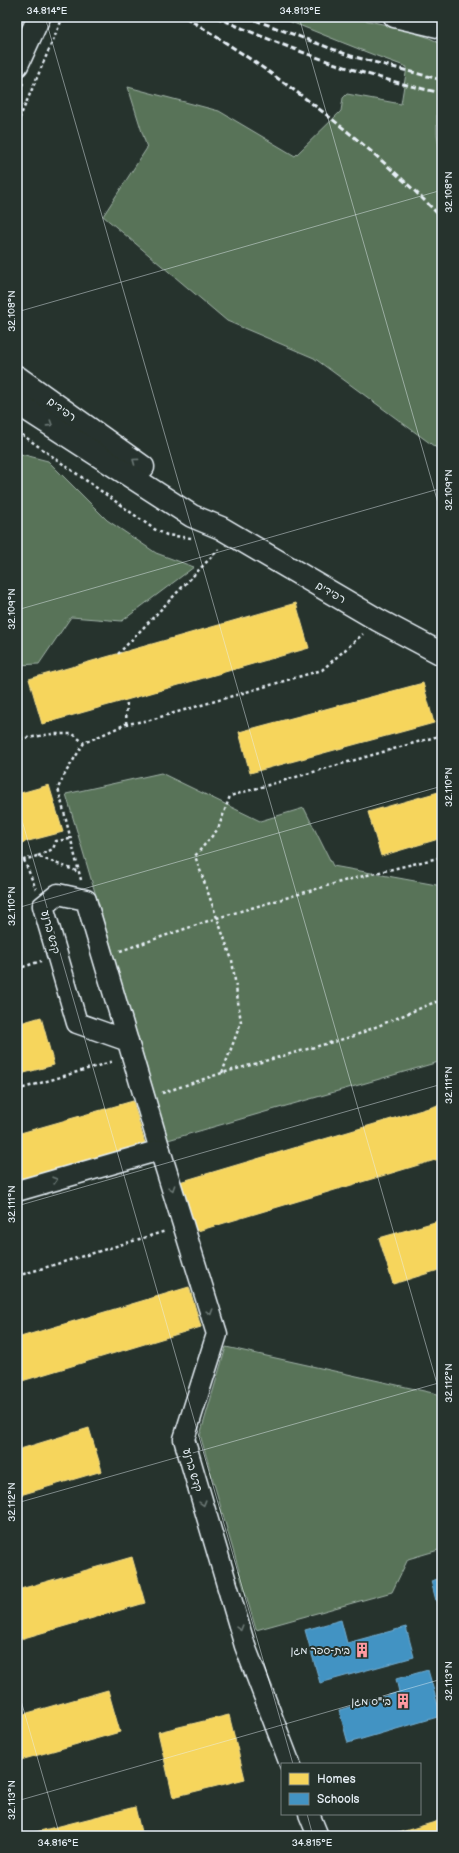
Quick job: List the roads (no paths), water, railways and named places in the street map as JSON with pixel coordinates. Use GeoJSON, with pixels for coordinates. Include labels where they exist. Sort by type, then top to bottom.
{"type":"FeatureCollection","features":[{"type":"Feature","properties":{"kind":"street"},"geometry":{"type":"LineString","coordinates":[[17,65],[39,17]]}},
{"type":"Feature","properties":{"kind":"street"},"geometry":{"type":"LineString","coordinates":[[394,17],[442,28]]}},
{"type":"Feature","properties":{"kind":"street","name":"רפידים"},"geometry":{"type":"LineString","coordinates":[[17,377],[201,509],[226,531]]}},
{"type":"Feature","properties":{"kind":"street","name":"רפידים"},"geometry":{"type":"LineString","coordinates":[[17,403],[192,516],[226,531],[378,620],[442,654]]}},
{"type":"Feature","properties":{"kind":"street","name":"קדש ברנע"},"geometry":{"type":"LineString","coordinates":[[131,1049],[77,1023],[43,906],[58,894],[86,900],[131,1049],[160,1150],[217,1334],[184,1439],[245,1646],[290,1763]]}},
{"type":"Feature","properties":{"kind":"street"},"geometry":{"type":"LineString","coordinates":[[17,1191],[160,1150]]}},
{"type":"Feature","properties":{"kind":"street"},"geometry":{"type":"LineString","coordinates":[[309,1815],[318,1836]]}},
{"type":"Feature","properties":{"kind":"railway"},"geometry":{"type":"LineString","coordinates":[[185,17],[254,61],[352,135],[413,189],[442,218]]}},
{"type":"Feature","properties":{"kind":"railway"},"geometry":{"type":"LineString","coordinates":[[216,17],[327,61],[384,79],[442,93]]}},
{"type":"Feature","properties":{"kind":"railway"},"geometry":{"type":"LineString","coordinates":[[247,17],[351,56],[442,80]]}},
{"type":"Feature","properties":{"kind":"place","name":"בית-ספר מגן"},"geometry":{"type":"Point","coordinates":[362,1650]}},
{"type":"Feature","properties":{"kind":"place","name":"בי\"ס מגן"},"geometry":{"type":"Point","coordinates":[403,1701]}}]}
